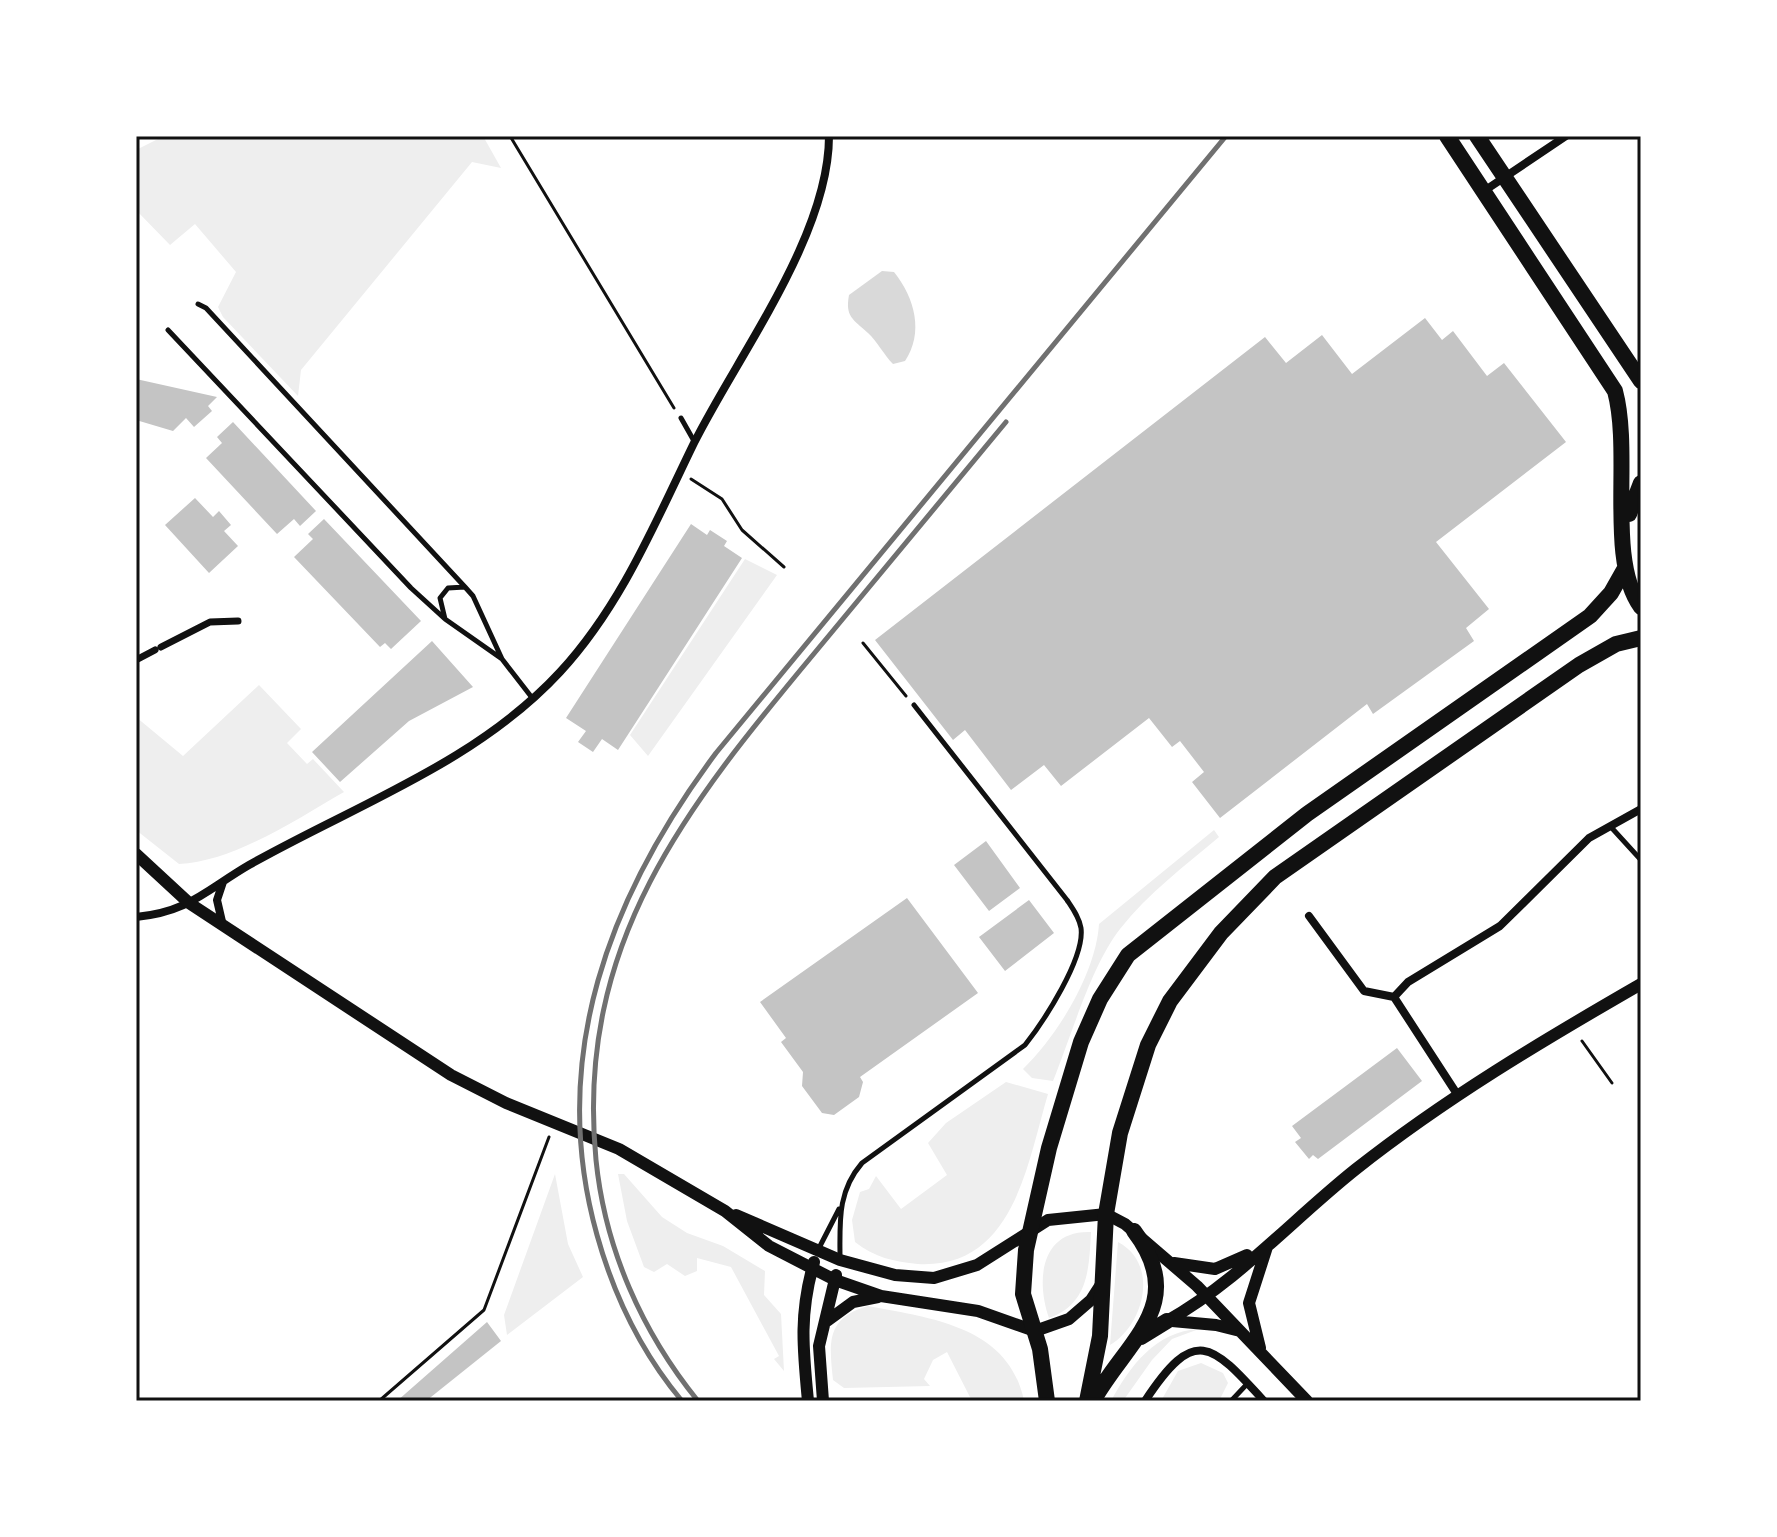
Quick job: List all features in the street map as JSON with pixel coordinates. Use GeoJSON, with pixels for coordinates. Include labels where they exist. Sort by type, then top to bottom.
{"type":"FeatureCollection","features":[{"type":"Feature","properties":{"kind":"highway"},"geometry":{"type":"LineString","coordinates":[[1447,136],[1615,391],[1623,433],[1624,570],[1641,607]]}},
{"type":"Feature","properties":{"kind":"highway"},"geometry":{"type":"LineString","coordinates":[[1477,136],[1641,381]]}},
{"type":"Feature","properties":{"kind":"highway"},"geometry":{"type":"LineString","coordinates":[[1624,531],[1641,483]]}},
{"type":"Feature","properties":{"kind":"highway"},"geometry":{"type":"LineString","coordinates":[[1047,1401],[1035,1331],[1023,1294],[1032,1228],[1049,1148],[1081,1042],[1100,999],[1128,955],[1307,814],[1590,616],[1611,593],[1624,570]]}},
{"type":"Feature","properties":{"kind":"highway"},"geometry":{"type":"LineString","coordinates":[[1090,1401],[1100,1336],[1106,1214],[1120,1133],[1148,1045],[1170,1001],[1221,933],[1257,894],[1309,851],[1579,665],[1616,644],[1641,638]]}},
{"type":"Feature","properties":{"kind":"highway"},"geometry":{"type":"LineString","coordinates":[[1090,1401],[1110,1371],[1138,1339],[1152,1313],[1154,1277],[1148,1254],[1134,1231]]}},
{"type":"Feature","properties":{"kind":"highway"},"geometry":{"type":"LineString","coordinates":[[1138,1339],[1167,1321]]}},
{"type":"Feature","properties":{"kind":"street"},"geometry":{"type":"LineString","coordinates":[[136,917],[166,914],[189,903],[223,881],[436,767],[533,699],[577,651],[623,586],[695,442],[797,253],[817,201],[829,136]]}},
{"type":"Feature","properties":{"kind":"street"},"geometry":{"type":"LineString","coordinates":[[1484,191],[1566,136]]}},
{"type":"Feature","properties":{"kind":"street"},"geometry":{"type":"LineString","coordinates":[[136,660],[210,622],[238,621]]}},
{"type":"Feature","properties":{"kind":"street"},"geometry":{"type":"LineString","coordinates":[[1394,997],[1408,982],[1515,915],[1569,854],[1641,809]]}},
{"type":"Feature","properties":{"kind":"street"},"geometry":{"type":"LineString","coordinates":[[136,854],[189,903],[451,1075],[492,1097],[619,1149],[725,1211],[840,1260],[895,1275],[947,1276],[977,1265],[1032,1228],[1063,1217],[1106,1214],[1134,1231],[1207,1296],[1307,1401]]}},
{"type":"Feature","properties":{"kind":"street"},"geometry":{"type":"LineString","coordinates":[[223,881],[217,900],[223,926]]}},
{"type":"Feature","properties":{"kind":"street"},"geometry":{"type":"LineString","coordinates":[[1309,916],[1364,991],[1394,997],[1457,1094]]}},
{"type":"Feature","properties":{"kind":"street"},"geometry":{"type":"LineString","coordinates":[[1167,1321],[1207,1296],[1353,1172],[1457,1094],[1641,984]]}},
{"type":"Feature","properties":{"kind":"street"},"geometry":{"type":"LineString","coordinates":[[725,1211],[769,1246],[835,1280],[881,1296],[978,1311],[1035,1331],[1069,1319],[1091,1300],[1103,1282]]}},
{"type":"Feature","properties":{"kind":"street"},"geometry":{"type":"LineString","coordinates":[[1167,1261],[1215,1269],[1232,1264],[1270,1241]]}},
{"type":"Feature","properties":{"kind":"street"},"geometry":{"type":"LineString","coordinates":[[1260,1350],[1249,1303],[1254,1278],[1270,1241]]}},
{"type":"Feature","properties":{"kind":"street"},"geometry":{"type":"LineString","coordinates":[[808,1401],[801,1339],[817,1251]]}},
{"type":"Feature","properties":{"kind":"street"},"geometry":{"type":"LineString","coordinates":[[823,1401],[819,1346],[840,1260]]}},
{"type":"Feature","properties":{"kind":"street"},"geometry":{"type":"LineString","coordinates":[[825,1322],[853,1302],[881,1296]]}},
{"type":"Feature","properties":{"kind":"street"},"geometry":{"type":"LineString","coordinates":[[1167,1321],[1216,1325],[1243,1332]]}},
{"type":"Feature","properties":{"kind":"street"},"geometry":{"type":"LineString","coordinates":[[1145,1401],[1171,1364],[1187,1353],[1201,1350],[1211,1351],[1228,1361],[1264,1401]]}},
{"type":"Feature","properties":{"kind":"lane"},"geometry":{"type":"LineString","coordinates":[[198,304],[206,308],[473,596],[502,659],[533,699]]}},
{"type":"Feature","properties":{"kind":"lane"},"geometry":{"type":"LineString","coordinates":[[168,330],[411,588],[445,619],[502,659]]}},
{"type":"Feature","properties":{"kind":"lane"},"geometry":{"type":"LineString","coordinates":[[681,418],[695,442]]}},
{"type":"Feature","properties":{"kind":"lane"},"geometry":{"type":"LineString","coordinates":[[445,619],[440,598],[448,588],[465,587]]}},
{"type":"Feature","properties":{"kind":"lane"},"geometry":{"type":"LineString","coordinates":[[817,1251],[839,1208],[847,1180],[862,1163],[1025,1045],[1040,1026],[1074,960],[1081,939],[1076,913],[914,705]]}},
{"type":"Feature","properties":{"kind":"lane"},"geometry":{"type":"LineString","coordinates":[[1610,826],[1641,860]]}},
{"type":"Feature","properties":{"kind":"lane"},"geometry":{"type":"LineString","coordinates":[[839,1208],[840,1260]]}},
{"type":"Feature","properties":{"kind":"lane"},"geometry":{"type":"LineString","coordinates":[[1231,1401],[1248,1383]]}},
{"type":"Feature","properties":{"kind":"path"},"geometry":{"type":"LineString","coordinates":[[510,136],[681,418]]}},
{"type":"Feature","properties":{"kind":"path"},"geometry":{"type":"LineString","coordinates":[[681,472],[714,491],[742,530],[784,567]]}},
{"type":"Feature","properties":{"kind":"path"},"geometry":{"type":"LineString","coordinates":[[863,643],[914,705]]}},
{"type":"Feature","properties":{"kind":"path"},"geometry":{"type":"LineString","coordinates":[[1582,1041],[1612,1083]]}},
{"type":"Feature","properties":{"kind":"path"},"geometry":{"type":"LineString","coordinates":[[379,1401],[484,1310],[554,1122]]}},
{"type":"Feature","properties":{"kind":"shaded area"},"geometry":{"type":"Polygon","coordinates":[[[164,136],[483,136],[501,168],[472,162],[301,370],[298,396],[223,317],[218,307],[236,272],[195,224],[170,245],[136,210],[136,150],[164,136]]]}},
{"type":"Feature","properties":{"kind":"shaded area"},"geometry":{"type":"Polygon","coordinates":[[[882,271],[894,272],[912,304],[914,316],[911,350],[905,361],[893,364],[851,317],[848,308],[849,295],[882,271]]]}},
{"type":"Feature","properties":{"kind":"shaded area"},"geometry":{"type":"Polygon","coordinates":[[[745,559],[777,575],[648,756],[630,735],[745,559]]]}},
{"type":"Feature","properties":{"kind":"shaded area"},"geometry":{"type":"Polygon","coordinates":[[[259,685],[301,729],[287,743],[307,764],[313,759],[344,792],[243,847],[221,856],[179,864],[136,830],[136,717],[183,756],[259,685]]]}},
{"type":"Feature","properties":{"kind":"shaded area"},"geometry":{"type":"Polygon","coordinates":[[[1214,830],[1219,837],[1142,904],[1110,944],[1091,982],[1053,1081],[1032,1078],[1023,1069],[1049,1039],[1073,1002],[1091,963],[1099,924],[1214,830]]]}},
{"type":"Feature","properties":{"kind":"shaded area"},"geometry":{"type":"Polygon","coordinates":[[[1006,1082],[1048,1094],[1023,1180],[996,1231],[976,1249],[950,1261],[918,1264],[885,1258],[855,1242],[852,1220],[860,1192],[869,1189],[876,1176],[901,1209],[947,1175],[928,1143],[946,1123],[1006,1082]]]}},
{"type":"Feature","properties":{"kind":"shaded area"},"geometry":{"type":"Polygon","coordinates":[[[555,1174],[568,1244],[583,1277],[507,1335],[504,1315],[555,1174]]]}},
{"type":"Feature","properties":{"kind":"shaded area"},"geometry":{"type":"Polygon","coordinates":[[[618,1174],[624,1174],[662,1217],[687,1233],[723,1246],[765,1271],[764,1295],[781,1314],[784,1371],[774,1359],[779,1356],[731,1267],[697,1258],[697,1271],[685,1276],[667,1264],[654,1272],[644,1267],[627,1221],[618,1174]]]}},
{"type":"Feature","properties":{"kind":"shaded area"},"geometry":{"type":"Polygon","coordinates":[[[1091,1232],[1087,1271],[1079,1294],[1062,1312],[1049,1318],[1043,1289],[1046,1260],[1061,1239],[1091,1232]]]}},
{"type":"Feature","properties":{"kind":"shaded area"},"geometry":{"type":"Polygon","coordinates":[[[1118,1242],[1131,1252],[1139,1265],[1143,1279],[1142,1294],[1132,1324],[1110,1345],[1118,1242]]]}},
{"type":"Feature","properties":{"kind":"shaded area"},"geometry":{"type":"Polygon","coordinates":[[[868,1306],[941,1322],[984,1341],[1002,1356],[1016,1376],[1024,1401],[972,1401],[947,1352],[933,1360],[924,1379],[930,1386],[844,1388],[833,1380],[833,1333],[844,1317],[868,1306]]]}},
{"type":"Feature","properties":{"kind":"shaded area"},"geometry":{"type":"Polygon","coordinates":[[[1199,1329],[1172,1339],[1152,1360],[1123,1401],[1111,1401],[1136,1363],[1157,1343],[1184,1331],[1199,1329]]]}},
{"type":"Feature","properties":{"kind":"shaded area"},"geometry":{"type":"Polygon","coordinates":[[[1201,1363],[1223,1373],[1228,1383],[1219,1401],[1161,1401],[1178,1371],[1201,1363]]]}},
{"type":"Feature","properties":{"kind":"building"},"geometry":{"type":"Polygon","coordinates":[[[1425,318],[1442,340],[1453,331],[1487,376],[1504,363],[1566,442],[1436,542],[1489,609],[1466,628],[1474,641],[1373,714],[1367,704],[1220,818],[1192,782],[1204,772],[1180,741],[1172,747],[1149,718],[1061,786],[1044,765],[1011,790],[965,730],[953,740],[875,640],[1265,337],[1286,363],[1322,335],[1352,374],[1425,318]]]}},
{"type":"Feature","properties":{"kind":"building"},"geometry":{"type":"Polygon","coordinates":[[[136,379],[217,397],[208,406],[212,411],[194,427],[186,418],[173,431],[136,420],[136,379]]]}},
{"type":"Feature","properties":{"kind":"building"},"geometry":{"type":"Polygon","coordinates":[[[233,422],[316,511],[300,526],[294,519],[277,534],[206,458],[222,443],[217,437],[233,422]]]}},
{"type":"Feature","properties":{"kind":"building"},"geometry":{"type":"Polygon","coordinates":[[[195,498],[213,517],[219,511],[231,525],[224,531],[238,546],[209,573],[165,525],[195,498]]]}},
{"type":"Feature","properties":{"kind":"building"},"geometry":{"type":"Polygon","coordinates":[[[324,519],[421,621],[391,649],[385,643],[380,647],[294,557],[313,539],[308,534],[324,519]]]}},
{"type":"Feature","properties":{"kind":"building"},"geometry":{"type":"Polygon","coordinates":[[[691,524],[707,535],[710,530],[727,541],[724,546],[742,558],[618,750],[602,739],[593,752],[578,742],[586,731],[566,718],[691,524]]]}},
{"type":"Feature","properties":{"kind":"building"},"geometry":{"type":"Polygon","coordinates":[[[432,641],[473,687],[409,721],[340,782],[312,752],[432,641]]]}},
{"type":"Feature","properties":{"kind":"building"},"geometry":{"type":"Polygon","coordinates":[[[986,841],[1020,888],[989,911],[954,865],[986,841]]]}},
{"type":"Feature","properties":{"kind":"building"},"geometry":{"type":"Polygon","coordinates":[[[907,898],[978,993],[860,1077],[863,1082],[859,1097],[834,1115],[822,1113],[802,1086],[803,1072],[781,1042],[786,1038],[760,1002],[907,898]]]}},
{"type":"Feature","properties":{"kind":"building"},"geometry":{"type":"Polygon","coordinates":[[[1029,900],[1054,933],[1005,971],[979,937],[1029,900]]]}},
{"type":"Feature","properties":{"kind":"building"},"geometry":{"type":"Polygon","coordinates":[[[1397,1048],[1422,1081],[1318,1159],[1313,1155],[1309,1159],[1295,1142],[1301,1138],[1292,1126],[1397,1048]]]}},
{"type":"Feature","properties":{"kind":"building"},"geometry":{"type":"Polygon","coordinates":[[[487,1322],[501,1341],[426,1401],[397,1401],[487,1322]]]}},
{"type":"Feature","properties":{"kind":"railway"},"geometry":{"type":"LineString","coordinates":[[682,1401],[642,1343],[612,1280],[597,1235],[583,1169],[580,1105],[585,1042],[598,980],[619,921],[646,863],[678,807],[716,753],[1226,136]]}},
{"type":"Feature","properties":{"kind":"railway"},"geometry":{"type":"LineString","coordinates":[[698,1401],[660,1347],[629,1288],[617,1257],[601,1193],[596,1160],[594,1082],[603,1011],[622,944],[650,882],[684,823],[725,765],[1006,422]]}}]}
